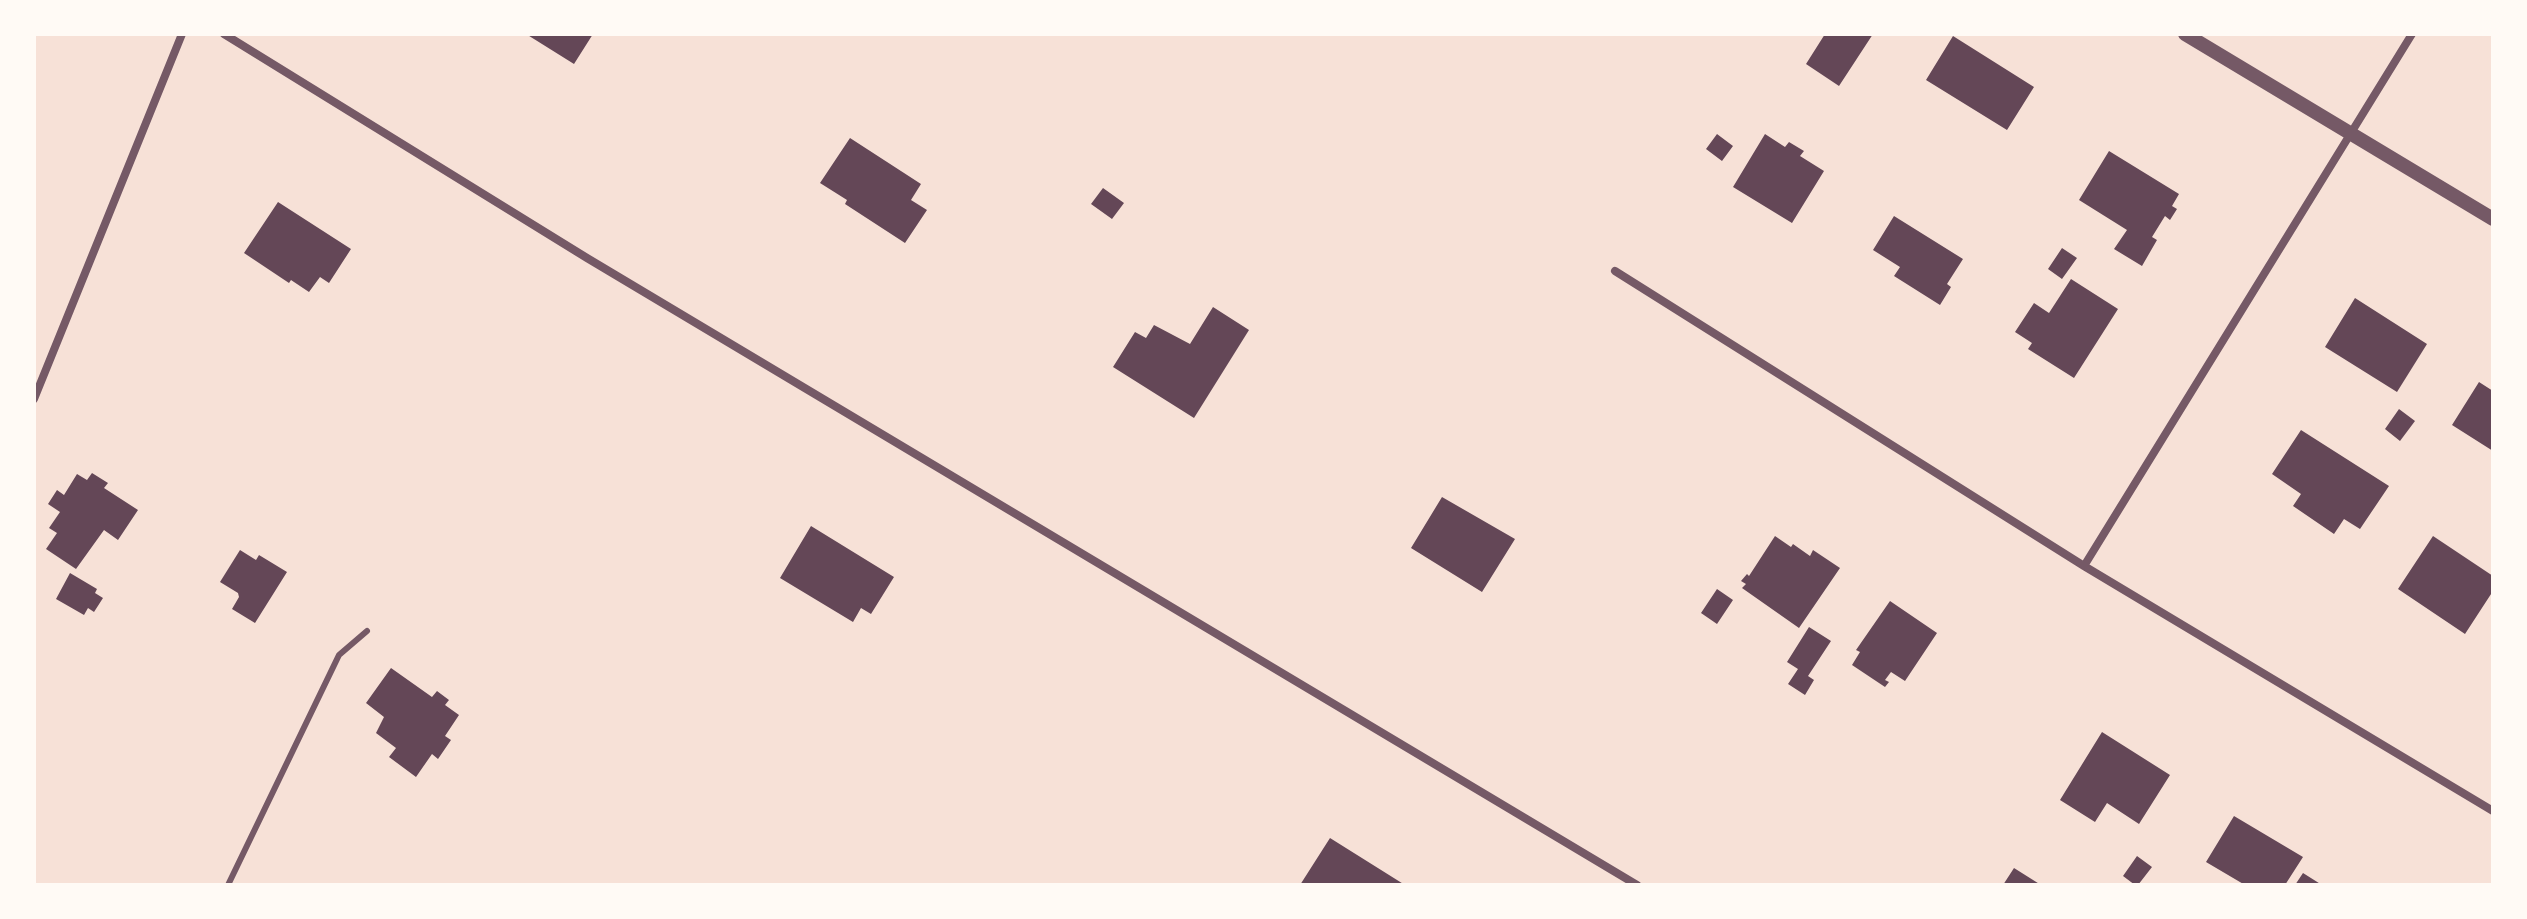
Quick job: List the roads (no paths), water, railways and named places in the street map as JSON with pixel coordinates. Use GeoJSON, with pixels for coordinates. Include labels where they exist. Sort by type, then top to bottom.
{"type":"FeatureCollection","features":[{"type":"Feature","properties":{"kind":"street"},"geometry":{"type":"LineString","coordinates":[[34,399],[182,34]]}},
{"type":"Feature","properties":{"kind":"street"},"geometry":{"type":"LineString","coordinates":[[224,34],[587,258],[1637,885]]}},
{"type":"Feature","properties":{"kind":"street"},"geometry":{"type":"LineString","coordinates":[[2185,34],[2493,219]]}},
{"type":"Feature","properties":{"kind":"street"},"geometry":{"type":"LineString","coordinates":[[2084,566],[2412,34]]}},
{"type":"Feature","properties":{"kind":"street"},"geometry":{"type":"LineString","coordinates":[[1615,271],[2084,566],[2493,811]]}},
{"type":"Feature","properties":{"kind":"lane"},"geometry":{"type":"LineString","coordinates":[[228,885],[339,655],[367,631]]}}]}
